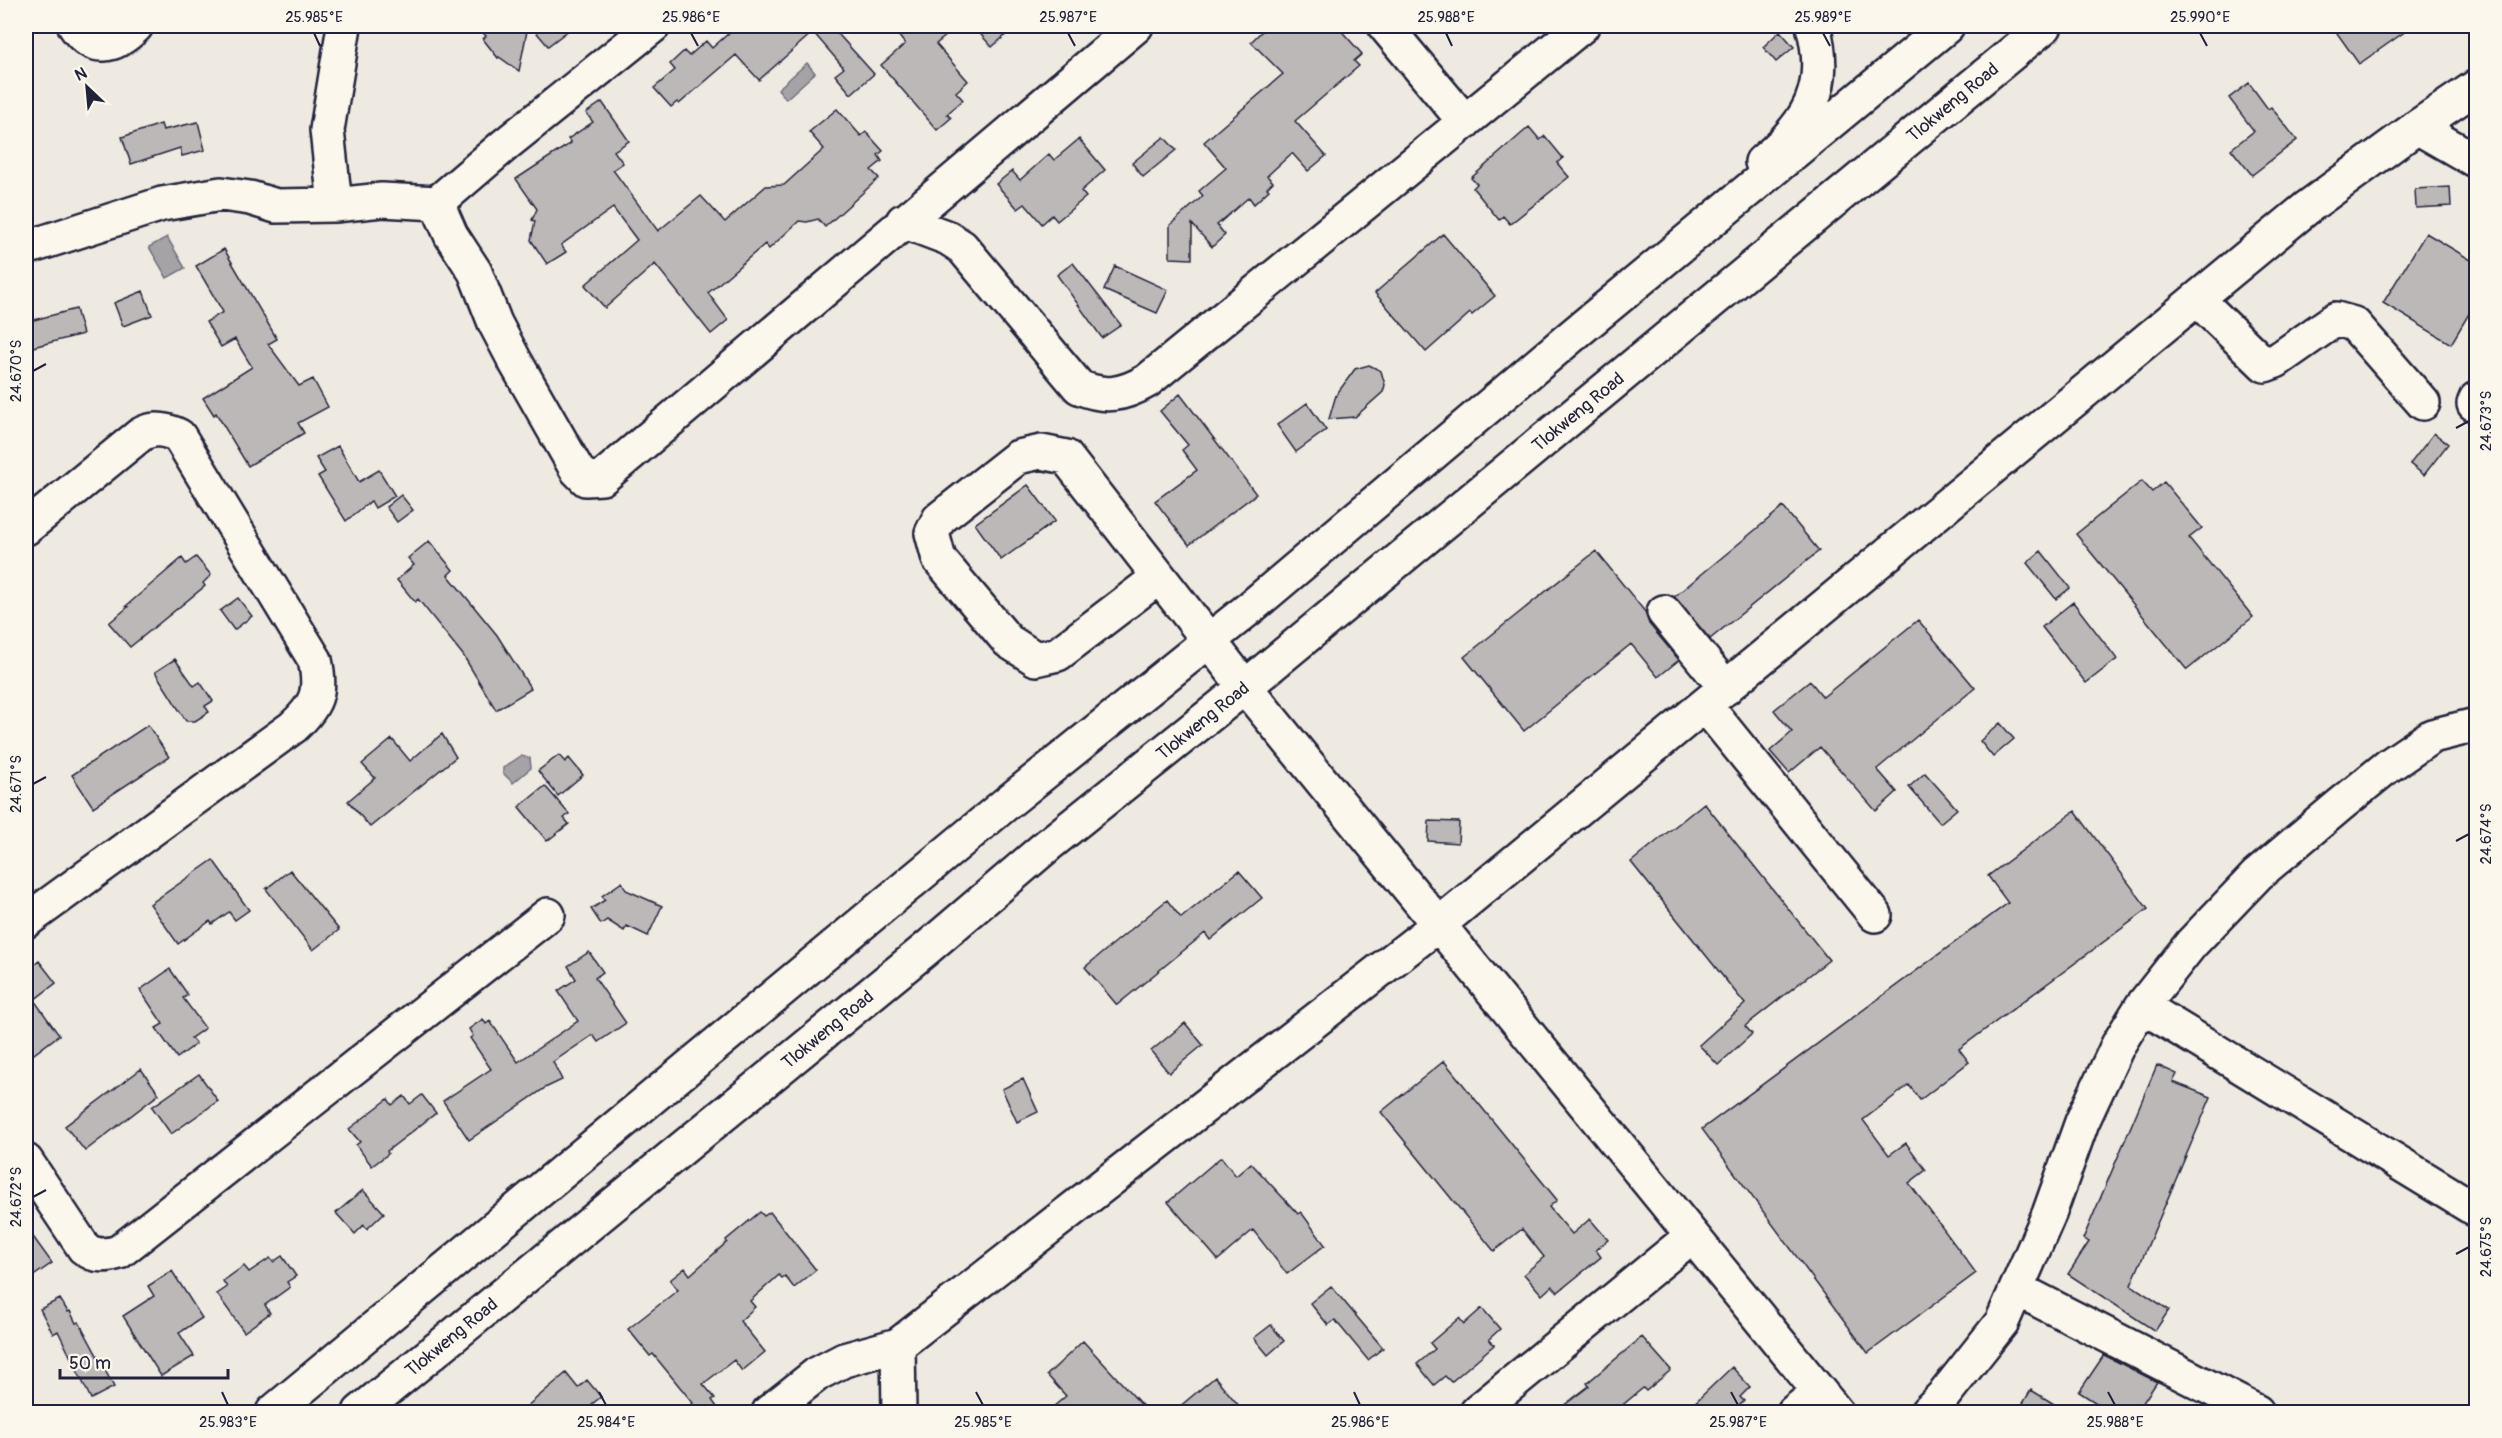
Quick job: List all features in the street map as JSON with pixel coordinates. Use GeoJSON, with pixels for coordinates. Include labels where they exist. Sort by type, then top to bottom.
{"type":"FeatureCollection","features":[{"type":"Feature","properties":{"kind":"street"},"geometry":{"type":"LineString","coordinates":[[75,26],[83,37],[95,44],[113,42],[136,26]]}},
{"type":"Feature","properties":{"kind":"street"},"geometry":{"type":"LineString","coordinates":[[335,205],[327,130],[344,26]]}},
{"type":"Feature","properties":{"kind":"street"},"geometry":{"type":"LineString","coordinates":[[26,248],[162,204],[221,194],[250,198],[276,206],[335,205],[382,200],[437,203],[506,144],[653,26]]}},
{"type":"Feature","properties":{"kind":"street"},"geometry":{"type":"LineString","coordinates":[[437,203],[451,235],[475,272],[495,323],[537,404],[577,470],[586,479],[602,478],[1136,26]]}},
{"type":"Feature","properties":{"kind":"street"},"geometry":{"type":"LineString","coordinates":[[1385,26],[1465,122]]}},
{"type":"Feature","properties":{"kind":"street"},"geometry":{"type":"LineString","coordinates":[[903,221],[948,238],[962,247],[1079,387],[1095,394],[1113,395],[1132,390],[1147,381],[1582,26]]}},
{"type":"Feature","properties":{"kind":"street"},"geometry":{"type":"LineString","coordinates":[[1573,335],[1593,309],[1676,234],[1785,143],[1805,117],[1818,86],[1819,66],[1813,26]]}},
{"type":"Feature","properties":{"kind":"street"},"geometry":{"type":"LineString","coordinates":[[276,1410],[1008,802],[1209,640],[1947,26]]}},
{"type":"Feature","properties":{"kind":"street","name":"Tlokweng Road"},"geometry":{"type":"LineString","coordinates":[[360,1413],[917,957],[1048,845],[1245,687],[2045,26]]}},
{"type":"Feature","properties":{"kind":"street"},"geometry":{"type":"LineString","coordinates":[[769,1413],[817,1374],[844,1360],[898,1345],[1438,925],[2308,207],[2476,87]]}},
{"type":"Feature","properties":{"kind":"street"},"geometry":{"type":"LineString","coordinates":[[2417,127],[2476,161]]}},
{"type":"Feature","properties":{"kind":"street"},"geometry":{"type":"LineString","coordinates":[[2198,300],[2265,365],[2276,361],[2336,319],[2354,324],[2423,403]]}},
{"type":"Feature","properties":{"kind":"street"},"geometry":{"type":"LineString","coordinates":[[26,528],[148,429],[170,431],[179,436],[315,660],[319,680],[316,699],[306,715],[293,727],[26,921]]}},
{"type":"Feature","properties":{"kind":"street"},"geometry":{"type":"LineString","coordinates":[[1160,577],[1059,654],[1036,659],[1008,642],[939,559],[932,533],[939,519],[1018,457],[1041,452],[1066,456],[1209,640],[1245,687],[1692,1236],[1816,1406]]}},
{"type":"Feature","properties":{"kind":"street"},"geometry":{"type":"LineString","coordinates":[[1664,612],[1715,697],[1875,915]]}},
{"type":"Feature","properties":{"kind":"street"},"geometry":{"type":"LineString","coordinates":[[1927,1413],[2002,1322],[2049,1214],[2082,1122],[2118,1045],[2142,1006],[2192,944],[2258,875],[2340,805],[2388,766],[2432,736],[2476,725]]}},
{"type":"Feature","properties":{"kind":"street"},"geometry":{"type":"LineString","coordinates":[[26,1161],[84,1248],[98,1255],[119,1252],[548,915]]}},
{"type":"Feature","properties":{"kind":"street"},"geometry":{"type":"LineString","coordinates":[[2142,1006],[2476,1210]]}},
{"type":"Feature","properties":{"kind":"street"},"geometry":{"type":"LineString","coordinates":[[1490,1408],[1692,1236]]}},
{"type":"Feature","properties":{"kind":"street"},"geometry":{"type":"LineString","coordinates":[[2017,1289],[2257,1413]]}},
{"type":"Feature","properties":{"kind":"street"},"geometry":{"type":"LineString","coordinates":[[898,1345],[899,1413]]}},
{"type":"Feature","properties":{"kind":"shaded area"},"geometry":{"type":"Polygon","coordinates":[[[807,63],[815,73],[786,99],[778,89],[807,63]]]}},
{"type":"Feature","properties":{"kind":"shaded area"},"geometry":{"type":"Polygon","coordinates":[[[167,237],[185,268],[167,278],[149,247],[167,237]]]}},
{"type":"Feature","properties":{"kind":"shaded area"},"geometry":{"type":"Polygon","coordinates":[[[521,756],[530,758],[531,768],[513,783],[503,773],[503,768],[521,756]]]}},
{"type":"Feature","properties":{"kind":"building"},"geometry":{"type":"Polygon","coordinates":[[[477,26],[528,26],[519,71],[498,58],[483,39],[486,36],[477,26]]]}},
{"type":"Feature","properties":{"kind":"building"},"geometry":{"type":"Polygon","coordinates":[[[531,26],[574,26],[548,46],[531,26]]]}},
{"type":"Feature","properties":{"kind":"building"},"geometry":{"type":"Polygon","coordinates":[[[737,26],[831,26],[874,74],[851,94],[835,75],[844,68],[813,32],[759,80],[736,55],[679,104],[677,102],[671,107],[654,88],[675,70],[670,64],[684,51],[689,56],[706,41],[712,48],[737,26]]]}},
{"type":"Feature","properties":{"kind":"building"},"geometry":{"type":"Polygon","coordinates":[[[910,26],[958,26],[936,44],[968,81],[956,92],[963,100],[947,114],[951,118],[937,130],[881,65],[905,44],[898,35],[910,26]]]}},
{"type":"Feature","properties":{"kind":"building"},"geometry":{"type":"Polygon","coordinates":[[[973,26],[1016,26],[992,47],[973,26]]]}},
{"type":"Feature","properties":{"kind":"building"},"geometry":{"type":"Polygon","coordinates":[[[1267,26],[1337,26],[1362,54],[1354,61],[1359,66],[1295,121],[1326,156],[1308,171],[1292,153],[1267,176],[1273,182],[1267,188],[1269,190],[1254,204],[1249,197],[1217,225],[1225,235],[1212,247],[1192,224],[1192,259],[1170,258],[1170,225],[1203,196],[1199,191],[1226,168],[1204,142],[1283,74],[1251,42],[1267,26]]]}},
{"type":"Feature","properties":{"kind":"building"},"geometry":{"type":"Polygon","coordinates":[[[2332,26],[2413,26],[2359,64],[2332,26]]]}},
{"type":"Feature","properties":{"kind":"building"},"geometry":{"type":"Polygon","coordinates":[[[1780,31],[1794,47],[1776,62],[1763,47],[1780,31]]]}},
{"type":"Feature","properties":{"kind":"building"},"geometry":{"type":"Polygon","coordinates":[[[2249,83],[2268,109],[2271,107],[2297,140],[2252,175],[2231,149],[2254,131],[2229,98],[2249,83]]]}},
{"type":"Feature","properties":{"kind":"building"},"geometry":{"type":"Polygon","coordinates":[[[602,102],[629,141],[614,151],[623,163],[613,170],[658,231],[701,196],[725,222],[766,186],[784,185],[824,149],[809,132],[837,109],[861,136],[866,132],[883,151],[878,155],[882,161],[871,170],[879,178],[825,227],[818,219],[807,222],[799,221],[769,249],[765,244],[708,293],[728,320],[711,334],[655,264],[605,308],[585,285],[637,240],[613,208],[561,245],[566,252],[547,264],[531,240],[535,221],[532,220],[537,209],[516,179],[571,143],[568,139],[593,122],[586,113],[602,102]]]}},
{"type":"Feature","properties":{"kind":"building"},"geometry":{"type":"Polygon","coordinates":[[[198,122],[205,150],[182,156],[180,148],[131,164],[122,137],[161,124],[163,130],[198,122]]]}},
{"type":"Feature","properties":{"kind":"building"},"geometry":{"type":"Polygon","coordinates":[[[1529,127],[1540,140],[1545,136],[1563,158],[1557,163],[1569,177],[1510,224],[1503,216],[1499,220],[1473,188],[1477,184],[1471,178],[1529,127]]]}},
{"type":"Feature","properties":{"kind":"building"},"geometry":{"type":"Polygon","coordinates":[[[1164,137],[1176,150],[1143,177],[1132,163],[1164,137]]]}},
{"type":"Feature","properties":{"kind":"building"},"geometry":{"type":"Polygon","coordinates":[[[1079,139],[1105,170],[1081,191],[1086,197],[1057,221],[1052,215],[1042,224],[1025,204],[1018,209],[996,184],[1012,171],[1020,180],[1049,154],[1054,160],[1079,139]]]}},
{"type":"Feature","properties":{"kind":"building"},"geometry":{"type":"Polygon","coordinates":[[[2450,187],[2451,206],[2416,208],[2415,189],[2450,187]]]}},
{"type":"Feature","properties":{"kind":"building"},"geometry":{"type":"Polygon","coordinates":[[[2426,233],[2476,263],[2476,302],[2451,344],[2383,303],[2426,233]]]}},
{"type":"Feature","properties":{"kind":"building"},"geometry":{"type":"Polygon","coordinates":[[[1443,234],[1495,296],[1472,315],[1470,313],[1426,352],[1375,293],[1443,234]]]}},
{"type":"Feature","properties":{"kind":"building"},"geometry":{"type":"Polygon","coordinates":[[[224,249],[277,339],[268,344],[299,386],[313,379],[328,407],[298,423],[304,433],[248,466],[216,413],[214,415],[203,398],[252,367],[235,339],[221,347],[206,322],[223,312],[196,266],[224,249]]]}},
{"type":"Feature","properties":{"kind":"building"},"geometry":{"type":"Polygon","coordinates":[[[1073,263],[1121,325],[1102,338],[1057,275],[1073,263]]]}},
{"type":"Feature","properties":{"kind":"building"},"geometry":{"type":"Polygon","coordinates":[[[1115,266],[1168,290],[1157,313],[1104,290],[1115,266]]]}},
{"type":"Feature","properties":{"kind":"building"},"geometry":{"type":"Polygon","coordinates":[[[143,291],[152,315],[123,326],[114,303],[143,291]]]}},
{"type":"Feature","properties":{"kind":"building"},"geometry":{"type":"Polygon","coordinates":[[[76,309],[83,334],[29,348],[26,322],[76,309]]]}},
{"type":"Feature","properties":{"kind":"building"},"geometry":{"type":"Polygon","coordinates":[[[1369,365],[1381,371],[1385,385],[1383,392],[1355,417],[1329,419],[1336,395],[1355,369],[1369,365]]]}},
{"type":"Feature","properties":{"kind":"building"},"geometry":{"type":"Polygon","coordinates":[[[1180,394],[1256,494],[1189,545],[1155,501],[1197,470],[1182,450],[1188,445],[1160,411],[1180,394]]]}},
{"type":"Feature","properties":{"kind":"building"},"geometry":{"type":"Polygon","coordinates":[[[1307,403],[1326,430],[1296,452],[1277,425],[1307,403]]]}},
{"type":"Feature","properties":{"kind":"building"},"geometry":{"type":"Polygon","coordinates":[[[2434,433],[2448,444],[2424,475],[2410,464],[2434,433]]]}},
{"type":"Feature","properties":{"kind":"building"},"geometry":{"type":"Polygon","coordinates":[[[338,446],[359,482],[379,470],[395,496],[375,508],[371,501],[346,521],[318,476],[325,472],[316,458],[338,446]]]}},
{"type":"Feature","properties":{"kind":"building"},"geometry":{"type":"Polygon","coordinates":[[[2142,481],[2152,492],[2164,482],[2202,528],[2189,538],[2253,617],[2187,670],[2076,534],[2142,481]]]}},
{"type":"Feature","properties":{"kind":"building"},"geometry":{"type":"Polygon","coordinates":[[[1028,485],[1055,521],[1001,560],[975,524],[1028,485]]]}},
{"type":"Feature","properties":{"kind":"building"},"geometry":{"type":"Polygon","coordinates":[[[401,495],[413,510],[397,522],[386,507],[401,495]]]}},
{"type":"Feature","properties":{"kind":"building"},"geometry":{"type":"Polygon","coordinates":[[[1783,507],[1819,551],[1710,639],[1674,597],[1783,507]]]}},
{"type":"Feature","properties":{"kind":"building"},"geometry":{"type":"Polygon","coordinates":[[[429,541],[453,570],[448,575],[497,635],[531,689],[496,710],[463,655],[418,599],[415,602],[397,580],[414,565],[408,558],[429,541]]]}},
{"type":"Feature","properties":{"kind":"building"},"geometry":{"type":"Polygon","coordinates":[[[1596,551],[1646,613],[1649,624],[1679,660],[1658,677],[1631,644],[1524,731],[1464,657],[1596,551]]]}},
{"type":"Feature","properties":{"kind":"building"},"geometry":{"type":"Polygon","coordinates":[[[2041,551],[2070,588],[2056,599],[2027,563],[2041,551]]]}},
{"type":"Feature","properties":{"kind":"building"},"geometry":{"type":"Polygon","coordinates":[[[196,557],[211,575],[203,583],[205,586],[130,647],[109,623],[182,558],[186,564],[196,557]]]}},
{"type":"Feature","properties":{"kind":"building"},"geometry":{"type":"Polygon","coordinates":[[[238,598],[252,616],[234,630],[220,611],[238,598]]]}},
{"type":"Feature","properties":{"kind":"building"},"geometry":{"type":"Polygon","coordinates":[[[2073,602],[2117,659],[2086,683],[2042,627],[2073,602]]]}},
{"type":"Feature","properties":{"kind":"building"},"geometry":{"type":"Polygon","coordinates":[[[1918,620],[1975,688],[1877,769],[1897,792],[1876,811],[1820,747],[1789,773],[1770,751],[1792,732],[1774,710],[1810,681],[1823,697],[1918,620]]]}},
{"type":"Feature","properties":{"kind":"building"},"geometry":{"type":"Polygon","coordinates":[[[175,659],[194,686],[200,682],[213,701],[205,706],[209,712],[195,721],[186,721],[155,672],[175,659]]]}},
{"type":"Feature","properties":{"kind":"building"},"geometry":{"type":"Polygon","coordinates":[[[2000,723],[2014,739],[1993,757],[1980,741],[2000,723]]]}},
{"type":"Feature","properties":{"kind":"building"},"geometry":{"type":"Polygon","coordinates":[[[148,725],[169,757],[93,807],[72,775],[148,725]]]}},
{"type":"Feature","properties":{"kind":"building"},"geometry":{"type":"Polygon","coordinates":[[[442,734],[456,757],[370,827],[348,801],[375,778],[362,764],[392,739],[410,761],[442,734]]]}},
{"type":"Feature","properties":{"kind":"building"},"geometry":{"type":"Polygon","coordinates":[[[559,755],[565,762],[569,758],[583,775],[558,796],[538,771],[559,755]]]}},
{"type":"Feature","properties":{"kind":"building"},"geometry":{"type":"Polygon","coordinates":[[[1925,773],[1957,809],[1940,823],[1909,787],[1925,773]]]}},
{"type":"Feature","properties":{"kind":"building"},"geometry":{"type":"Polygon","coordinates":[[[545,786],[569,814],[564,818],[569,824],[547,841],[519,807],[545,786]]]}},
{"type":"Feature","properties":{"kind":"building"},"geometry":{"type":"Polygon","coordinates":[[[1704,803],[1829,960],[1745,1026],[1752,1034],[1718,1065],[1699,1045],[1745,1004],[1631,862],[1704,803]]]}},
{"type":"Feature","properties":{"kind":"building"},"geometry":{"type":"Polygon","coordinates":[[[2075,811],[2148,909],[1959,1049],[1969,1062],[1920,1100],[1909,1085],[1863,1120],[1889,1155],[1906,1143],[1926,1170],[1909,1183],[1976,1273],[1868,1353],[1702,1129],[2008,903],[1988,876],[2075,811]]]}},
{"type":"Feature","properties":{"kind":"building"},"geometry":{"type":"Polygon","coordinates":[[[1429,821],[1459,822],[1458,843],[1428,841],[1429,821]]]}},
{"type":"Feature","properties":{"kind":"building"},"geometry":{"type":"Polygon","coordinates":[[[213,860],[249,910],[235,920],[229,912],[212,924],[210,921],[178,944],[150,904],[213,860]]]}},
{"type":"Feature","properties":{"kind":"building"},"geometry":{"type":"Polygon","coordinates":[[[290,870],[339,930],[313,950],[266,889],[290,870]]]}},
{"type":"Feature","properties":{"kind":"building"},"geometry":{"type":"Polygon","coordinates":[[[1239,871],[1262,898],[1210,940],[1205,933],[1117,1005],[1085,967],[1167,900],[1181,918],[1239,871]]]}},
{"type":"Feature","properties":{"kind":"building"},"geometry":{"type":"Polygon","coordinates":[[[622,882],[626,890],[662,906],[648,936],[627,926],[624,931],[607,920],[601,924],[591,909],[605,900],[602,896],[622,882]]]}},
{"type":"Feature","properties":{"kind":"building"},"geometry":{"type":"Polygon","coordinates":[[[589,952],[603,972],[595,978],[626,1023],[598,1042],[593,1035],[553,1062],[562,1080],[545,1088],[469,1140],[443,1101],[491,1069],[470,1038],[473,1036],[469,1029],[483,1019],[486,1024],[490,1021],[518,1062],[578,1021],[558,991],[576,979],[568,966],[589,952]]]}},
{"type":"Feature","properties":{"kind":"building"},"geometry":{"type":"Polygon","coordinates":[[[39,961],[56,983],[34,1000],[59,1035],[26,1060],[26,971],[39,961]]]}},
{"type":"Feature","properties":{"kind":"building"},"geometry":{"type":"Polygon","coordinates":[[[170,969],[188,995],[183,998],[205,1028],[191,1038],[196,1044],[177,1058],[156,1028],[163,1024],[140,990],[170,969]]]}},
{"type":"Feature","properties":{"kind":"building"},"geometry":{"type":"Polygon","coordinates":[[[1185,1023],[1203,1045],[1169,1073],[1151,1051],[1185,1023]]]}},
{"type":"Feature","properties":{"kind":"building"},"geometry":{"type":"Polygon","coordinates":[[[1444,1061],[1557,1200],[1549,1207],[1572,1234],[1590,1219],[1608,1240],[1596,1250],[1601,1257],[1558,1292],[1552,1286],[1542,1295],[1524,1274],[1544,1257],[1522,1229],[1494,1251],[1381,1112],[1444,1061]]]}},
{"type":"Feature","properties":{"kind":"building"},"geometry":{"type":"Polygon","coordinates":[[[2157,1065],[2177,1074],[2173,1082],[2211,1097],[2131,1285],[2169,1310],[2155,1331],[2068,1274],[2089,1242],[2083,1239],[2157,1065]]]}},
{"type":"Feature","properties":{"kind":"building"},"geometry":{"type":"Polygon","coordinates":[[[141,1069],[159,1094],[85,1151],[65,1126],[141,1069]]]}},
{"type":"Feature","properties":{"kind":"building"},"geometry":{"type":"Polygon","coordinates":[[[199,1074],[218,1101],[171,1134],[152,1107],[199,1074]]]}},
{"type":"Feature","properties":{"kind":"building"},"geometry":{"type":"Polygon","coordinates":[[[1023,1079],[1038,1112],[1017,1122],[1002,1089],[1023,1079]]]}},
{"type":"Feature","properties":{"kind":"building"},"geometry":{"type":"Polygon","coordinates":[[[422,1095],[436,1113],[387,1151],[388,1154],[372,1166],[356,1145],[360,1142],[349,1129],[388,1099],[392,1105],[404,1096],[410,1104],[422,1095]]]}},
{"type":"Feature","properties":{"kind":"building"},"geometry":{"type":"Polygon","coordinates":[[[1221,1157],[1236,1176],[1251,1163],[1298,1214],[1301,1212],[1325,1245],[1287,1274],[1253,1230],[1218,1260],[1168,1202],[1221,1157]]]}},
{"type":"Feature","properties":{"kind":"building"},"geometry":{"type":"Polygon","coordinates":[[[363,1190],[384,1213],[367,1229],[364,1225],[355,1234],[336,1213],[363,1190]]]}},
{"type":"Feature","properties":{"kind":"building"},"geometry":{"type":"Polygon","coordinates":[[[760,1212],[764,1216],[770,1212],[816,1270],[794,1288],[785,1276],[782,1278],[779,1275],[750,1301],[755,1307],[740,1321],[765,1352],[742,1371],[734,1360],[703,1384],[715,1398],[712,1400],[721,1413],[684,1413],[693,1403],[653,1354],[650,1356],[628,1329],[678,1290],[670,1280],[685,1268],[690,1275],[727,1242],[726,1240],[760,1212]]]}},
{"type":"Feature","properties":{"kind":"building"},"geometry":{"type":"Polygon","coordinates":[[[26,1227],[52,1263],[32,1277],[26,1267],[26,1227]]]}},
{"type":"Feature","properties":{"kind":"building"},"geometry":{"type":"Polygon","coordinates":[[[282,1256],[296,1276],[287,1282],[290,1287],[265,1305],[270,1313],[244,1332],[217,1294],[227,1287],[223,1281],[244,1266],[249,1272],[270,1258],[273,1262],[282,1256]]]}},
{"type":"Feature","properties":{"kind":"building"},"geometry":{"type":"Polygon","coordinates":[[[172,1271],[202,1318],[179,1333],[194,1356],[161,1376],[123,1316],[154,1296],[148,1286],[172,1271]]]}},
{"type":"Feature","properties":{"kind":"building"},"geometry":{"type":"Polygon","coordinates":[[[1331,1286],[1383,1348],[1368,1360],[1335,1320],[1328,1325],[1310,1303],[1331,1286]]]}},
{"type":"Feature","properties":{"kind":"building"},"geometry":{"type":"Polygon","coordinates":[[[60,1299],[76,1323],[79,1322],[114,1387],[91,1399],[58,1331],[53,1334],[40,1309],[60,1299]]]}},
{"type":"Feature","properties":{"kind":"building"},"geometry":{"type":"Polygon","coordinates":[[[1482,1308],[1500,1329],[1489,1339],[1494,1345],[1451,1382],[1445,1376],[1434,1385],[1417,1364],[1435,1349],[1430,1343],[1459,1318],[1464,1324],[1482,1308]]]}},
{"type":"Feature","properties":{"kind":"building"},"geometry":{"type":"Polygon","coordinates":[[[1271,1325],[1284,1341],[1268,1355],[1254,1338],[1271,1325]]]}},
{"type":"Feature","properties":{"kind":"building"},"geometry":{"type":"Polygon","coordinates":[[[1642,1337],[1671,1370],[1646,1391],[1643,1388],[1613,1413],[1554,1413],[1589,1386],[1587,1383],[1642,1337]]]}},
{"type":"Feature","properties":{"kind":"building"},"geometry":{"type":"Polygon","coordinates":[[[1083,1341],[1149,1413],[1046,1413],[1066,1396],[1047,1375],[1083,1341]]]}},
{"type":"Feature","properties":{"kind":"building"},"geometry":{"type":"Polygon","coordinates":[[[2104,1355],[2157,1382],[2136,1413],[2112,1413],[2079,1392],[2104,1355]]]}},
{"type":"Feature","properties":{"kind":"building"},"geometry":{"type":"Polygon","coordinates":[[[1732,1367],[1750,1387],[1740,1397],[1744,1401],[1732,1413],[1684,1413],[1732,1367]]]}},
{"type":"Feature","properties":{"kind":"building"},"geometry":{"type":"Polygon","coordinates":[[[566,1373],[578,1388],[587,1380],[601,1397],[592,1404],[599,1413],[519,1413],[566,1373]]]}},
{"type":"Feature","properties":{"kind":"building"},"geometry":{"type":"Polygon","coordinates":[[[1215,1377],[1245,1413],[1172,1413],[1215,1377]]]}},
{"type":"Feature","properties":{"kind":"building"},"geometry":{"type":"Polygon","coordinates":[[[2031,1390],[2069,1413],[2017,1413],[2031,1390]]]}}]}
